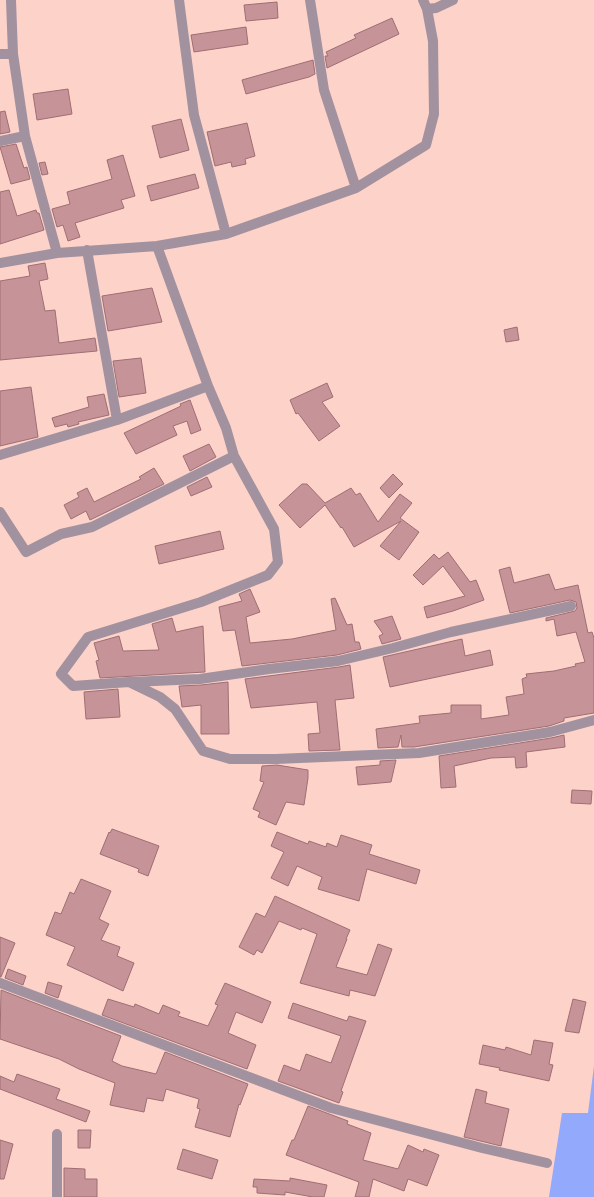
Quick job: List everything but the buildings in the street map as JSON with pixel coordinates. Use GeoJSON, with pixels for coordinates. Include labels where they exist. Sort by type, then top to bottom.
{"type":"FeatureCollection","features":[{"type":"Feature","properties":{"kind":"street"},"geometry":{"type":"LineString","coordinates":[[11,0],[13,54],[25,136],[57,254]]}},
{"type":"Feature","properties":{"kind":"street"},"geometry":{"type":"LineString","coordinates":[[179,0],[194,115],[226,234]]}},
{"type":"Feature","properties":{"kind":"street"},"geometry":{"type":"LineString","coordinates":[[310,0],[324,90],[356,188]]}},
{"type":"Feature","properties":{"kind":"street"},"geometry":{"type":"LineString","coordinates":[[425,4],[436,8],[453,0]]}},
{"type":"Feature","properties":{"kind":"street"},"geometry":{"type":"LineString","coordinates":[[0,263],[87,250],[157,246],[226,234],[356,188],[426,145],[434,114],[433,41],[425,4]]}},
{"type":"Feature","properties":{"kind":"street"},"geometry":{"type":"LineString","coordinates":[[0,54],[13,54]]}},
{"type":"Feature","properties":{"kind":"street"},"geometry":{"type":"LineString","coordinates":[[0,141],[25,136]]}},
{"type":"Feature","properties":{"kind":"street"},"geometry":{"type":"LineString","coordinates":[[157,246],[208,386],[226,428],[234,456],[274,529],[278,562],[268,575],[208,599],[88,637],[61,674],[73,686],[200,679],[338,661],[451,632],[571,606]]}},
{"type":"Feature","properties":{"kind":"street"},"geometry":{"type":"LineString","coordinates":[[87,250],[116,420]]}},
{"type":"Feature","properties":{"kind":"street"},"geometry":{"type":"LineString","coordinates":[[0,455],[116,420],[208,386]]}},
{"type":"Feature","properties":{"kind":"street"},"geometry":{"type":"LineString","coordinates":[[0,512],[26,552],[61,534],[92,527],[234,456]]}},
{"type":"Feature","properties":{"kind":"street"},"geometry":{"type":"LineString","coordinates":[[129,682],[160,697],[175,709],[203,751],[230,759],[276,759],[419,753],[550,732],[594,720]]}},
{"type":"Feature","properties":{"kind":"street"},"geometry":{"type":"LineString","coordinates":[[0,983],[331,1108],[482,1148],[547,1163]]}},
{"type":"Feature","properties":{"kind":"street"},"geometry":{"type":"LineString","coordinates":[[57,1134],[57,1197]]}},
{"type":"Feature","properties":{"kind":"shaded area"},"geometry":{"type":"Polygon","coordinates":[[[594,1066],[594,1197],[549,1197],[562,1113],[588,1113],[594,1066]]]}}]}
